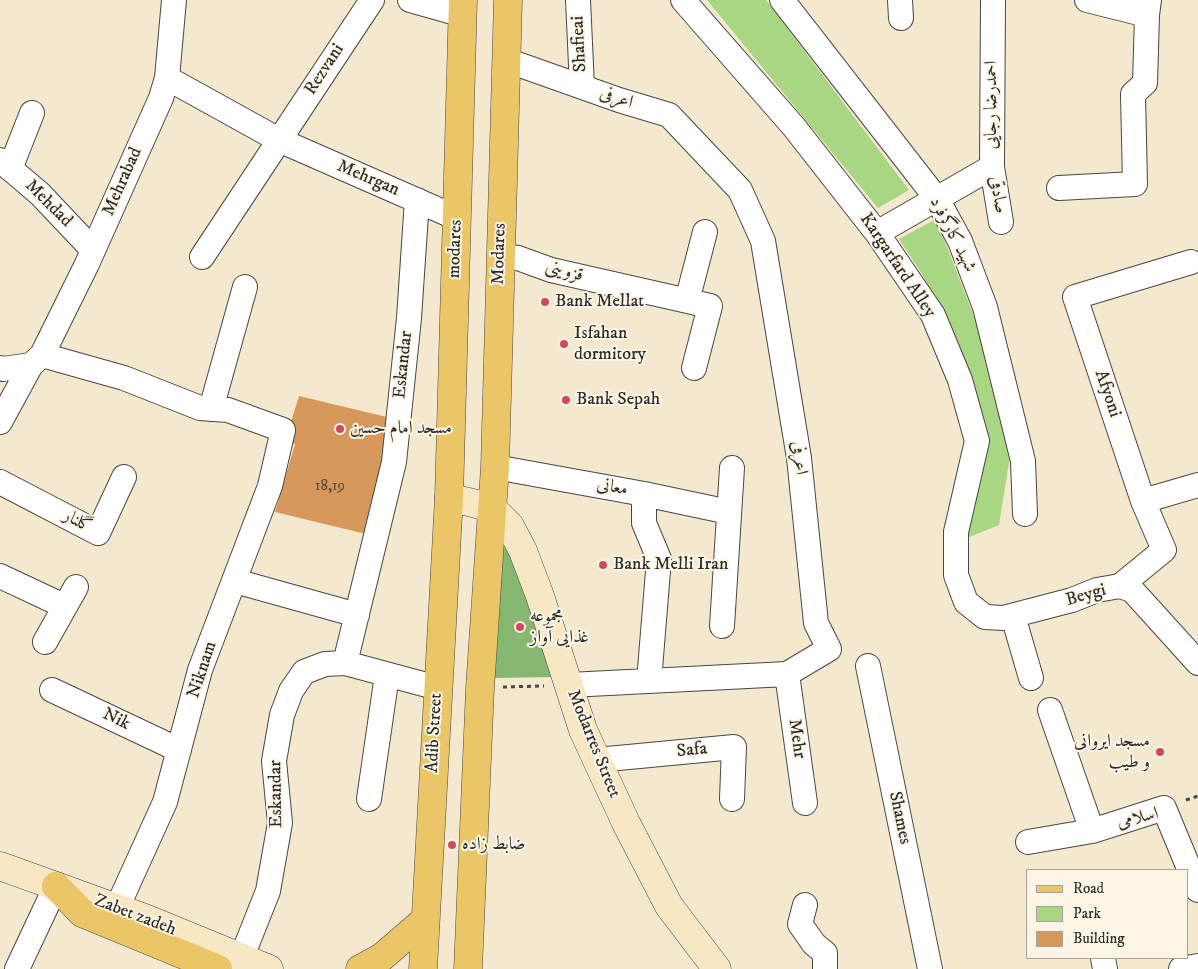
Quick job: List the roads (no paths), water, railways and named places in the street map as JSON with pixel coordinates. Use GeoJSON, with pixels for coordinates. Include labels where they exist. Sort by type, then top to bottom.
{"type":"FeatureCollection","features":[{"type":"Feature","properties":{"kind":"main road","name":"Modares"},"geometry":{"type":"LineString","coordinates":[[492,508],[495,467],[508,0]]}},
{"type":"Feature","properties":{"kind":"main road","name":"modares"},"geometry":{"type":"LineString","coordinates":[[449,497],[463,8]]}},
{"type":"Feature","properties":{"kind":"main road"},"geometry":{"type":"LineString","coordinates":[[449,497],[492,508],[480,688],[468,969]]}},
{"type":"Feature","properties":{"kind":"main road","name":"Adib Street"},"geometry":{"type":"LineString","coordinates":[[423,969],[449,497]]}},
{"type":"Feature","properties":{"kind":"main road","name":"Modarres Street"},"geometry":{"type":"LineString","coordinates":[[492,508],[510,526],[523,551],[540,596],[583,730],[626,823],[670,906],[717,969]]}},
{"type":"Feature","properties":{"kind":"main road","name":"Zabet zadeh"},"geometry":{"type":"LineString","coordinates":[[0,866],[117,908],[230,964],[269,969]]}},
{"type":"Feature","properties":{"kind":"main road"},"geometry":{"type":"LineString","coordinates":[[56,886],[82,913],[230,964]]}},
{"type":"Feature","properties":{"kind":"main road"},"geometry":{"type":"LineString","coordinates":[[360,969],[382,957],[426,920]]}},
{"type":"Feature","properties":{"kind":"street","name":"Mehrabad"},"geometry":{"type":"LineString","coordinates":[[0,422],[36,360],[93,250],[161,98],[167,78],[174,0]]}},
{"type":"Feature","properties":{"kind":"street","name":"Rezvani"},"geometry":{"type":"LineString","coordinates":[[279,140],[372,0]]}},
{"type":"Feature","properties":{"kind":"street"},"geometry":{"type":"LineString","coordinates":[[410,0],[463,8]]}},
{"type":"Feature","properties":{"kind":"street","name":"Shafieai"},"geometry":{"type":"LineString","coordinates":[[578,0],[582,87]]}},
{"type":"Feature","properties":{"kind":"street","name":"Kargarfard Alley"},"geometry":{"type":"LineString","coordinates":[[683,0],[794,127],[877,233],[933,315],[960,380],[977,441],[956,532],[956,575],[966,602],[985,617],[1008,617]]}},
{"type":"Feature","properties":{"kind":"street","name":"شهید کارگرفرد"},"geometry":{"type":"LineString","coordinates":[[782,0],[937,199],[960,242],[986,307],[1022,461],[1025,514]]}},
{"type":"Feature","properties":{"kind":"street","name":"احمدرضا رجایی"},"geometry":{"type":"LineString","coordinates":[[877,233],[992,168],[993,0]]}},
{"type":"Feature","properties":{"kind":"street"},"geometry":{"type":"LineString","coordinates":[[1059,188],[1135,184],[1134,94],[1145,83],[1148,7],[1087,0]]}},
{"type":"Feature","properties":{"kind":"street","name":"اعرفی"},"geometry":{"type":"LineString","coordinates":[[506,60],[669,115],[740,190],[763,241],[799,458],[816,623],[829,649],[787,674],[569,685]]}},
{"type":"Feature","properties":{"kind":"street","name":"Mehrgan"},"geometry":{"type":"LineString","coordinates":[[167,78],[279,140],[457,218]]}},
{"type":"Feature","properties":{"kind":"street"},"geometry":{"type":"LineString","coordinates":[[5,164],[32,113]]}},
{"type":"Feature","properties":{"kind":"street"},"geometry":{"type":"LineString","coordinates":[[202,257],[279,140]]}},
{"type":"Feature","properties":{"kind":"street","name":"Mehdad"},"geometry":{"type":"LineString","coordinates":[[5,164],[40,194],[93,250]]}},
{"type":"Feature","properties":{"kind":"street","name":"صادقی"},"geometry":{"type":"LineString","coordinates":[[992,168],[1001,222]]}},
{"type":"Feature","properties":{"kind":"street","name":"Eskandar"},"geometry":{"type":"LineString","coordinates":[[345,663],[394,462],[410,318],[417,200]]}},
{"type":"Feature","properties":{"kind":"street"},"geometry":{"type":"LineString","coordinates":[[687,301],[705,232]]}},
{"type":"Feature","properties":{"kind":"street","name":"قزوینی"},"geometry":{"type":"LineString","coordinates":[[500,256],[518,258],[551,270],[710,306],[694,368]]}},
{"type":"Feature","properties":{"kind":"street","name":"Afyoni"},"geometry":{"type":"LineString","coordinates":[[1120,586],[1164,550],[1143,501],[1075,297],[1191,262]]}},
{"type":"Feature","properties":{"kind":"street"},"geometry":{"type":"LineString","coordinates":[[0,368],[3,369],[36,360],[124,378],[200,408],[211,409],[245,287]]}},
{"type":"Feature","properties":{"kind":"street","name":"Niknam"},"geometry":{"type":"LineString","coordinates":[[117,908],[165,802],[200,670],[270,486],[283,430],[228,410],[211,409]]}},
{"type":"Feature","properties":{"kind":"street","name":"معانی"},"geometry":{"type":"LineString","coordinates":[[495,467],[644,494],[729,512]]}},
{"type":"Feature","properties":{"kind":"street"},"geometry":{"type":"LineString","coordinates":[[722,626],[732,468]]}},
{"type":"Feature","properties":{"kind":"street","name":"گلنار"},"geometry":{"type":"LineString","coordinates":[[0,482],[98,533],[124,477]]}},
{"type":"Feature","properties":{"kind":"street"},"geometry":{"type":"LineString","coordinates":[[1143,501],[1198,484]]}},
{"type":"Feature","properties":{"kind":"street"},"geometry":{"type":"LineString","coordinates":[[644,494],[644,523],[659,559],[649,681]]}},
{"type":"Feature","properties":{"kind":"street"},"geometry":{"type":"LineString","coordinates":[[0,576],[70,596],[45,642]]}},
{"type":"Feature","properties":{"kind":"street"},"geometry":{"type":"LineString","coordinates":[[235,581],[356,615]]}},
{"type":"Feature","properties":{"kind":"street","name":"Beygi"},"geometry":{"type":"LineString","coordinates":[[1008,617],[1072,600],[1098,590],[1120,586],[1132,590],[1198,663]]}},
{"type":"Feature","properties":{"kind":"street"},"geometry":{"type":"LineString","coordinates":[[1008,617],[1031,678]]}},
{"type":"Feature","properties":{"kind":"street","name":"Eskandar"},"geometry":{"type":"LineString","coordinates":[[230,964],[268,890],[280,823],[274,761],[282,715],[291,691],[304,672],[325,664],[345,663],[438,688]]}},
{"type":"Feature","properties":{"kind":"street","name":"Shames"},"geometry":{"type":"LineString","coordinates":[[868,666],[930,969]]}},
{"type":"Feature","properties":{"kind":"street","name":"Mehr"},"geometry":{"type":"LineString","coordinates":[[787,674],[806,803]]}},
{"type":"Feature","properties":{"kind":"street"},"geometry":{"type":"LineString","coordinates":[[369,799],[387,675]]}},
{"type":"Feature","properties":{"kind":"street","name":"Nik"},"geometry":{"type":"LineString","coordinates":[[52,690],[179,750]]}},
{"type":"Feature","properties":{"kind":"street"},"geometry":{"type":"LineString","coordinates":[[1050,710],[1092,831]]}},
{"type":"Feature","properties":{"kind":"street","name":"Safa"},"geometry":{"type":"LineString","coordinates":[[597,760],[734,747],[732,799]]}},
{"type":"Feature","properties":{"kind":"street","name":"اسلامی"},"geometry":{"type":"LineString","coordinates":[[1028,842],[1092,831],[1164,808],[1198,890]]}},
{"type":"Feature","properties":{"kind":"street"},"geometry":{"type":"LineString","coordinates":[[17,969],[56,886]]}},
{"type":"Feature","properties":{"kind":"street"},"geometry":{"type":"LineString","coordinates":[[805,905],[800,924],[814,944],[825,953],[825,969]]}},
{"type":"Feature","properties":{"kind":"street"},"geometry":{"type":"LineString","coordinates":[[1181,969],[1198,966]]}},
{"type":"Feature","properties":{"kind":"place","name":"Bank Mellat"},"geometry":{"type":"Point","coordinates":[545,302]}},
{"type":"Feature","properties":{"kind":"place","name":"Isfahan dormitory"},"geometry":{"type":"Point","coordinates":[564,344]}},
{"type":"Feature","properties":{"kind":"place","name":"Bank Sepah"},"geometry":{"type":"Point","coordinates":[566,400]}},
{"type":"Feature","properties":{"kind":"place","name":"مسجد امام حسین"},"geometry":{"type":"Point","coordinates":[340,429]}},
{"type":"Feature","properties":{"kind":"place","name":"Bank Melli Iran"},"geometry":{"type":"Point","coordinates":[603,565]}},
{"type":"Feature","properties":{"kind":"place","name":"مجموعه غذایی آواز"},"geometry":{"type":"Point","coordinates":[520,627]}},
{"type":"Feature","properties":{"kind":"place","name":"مسجد ایروانی و طیب"},"geometry":{"type":"Point","coordinates":[1160,752]}},
{"type":"Feature","properties":{"kind":"place","name":"ضابط زاده"},"geometry":{"type":"Point","coordinates":[452,845]}}]}
